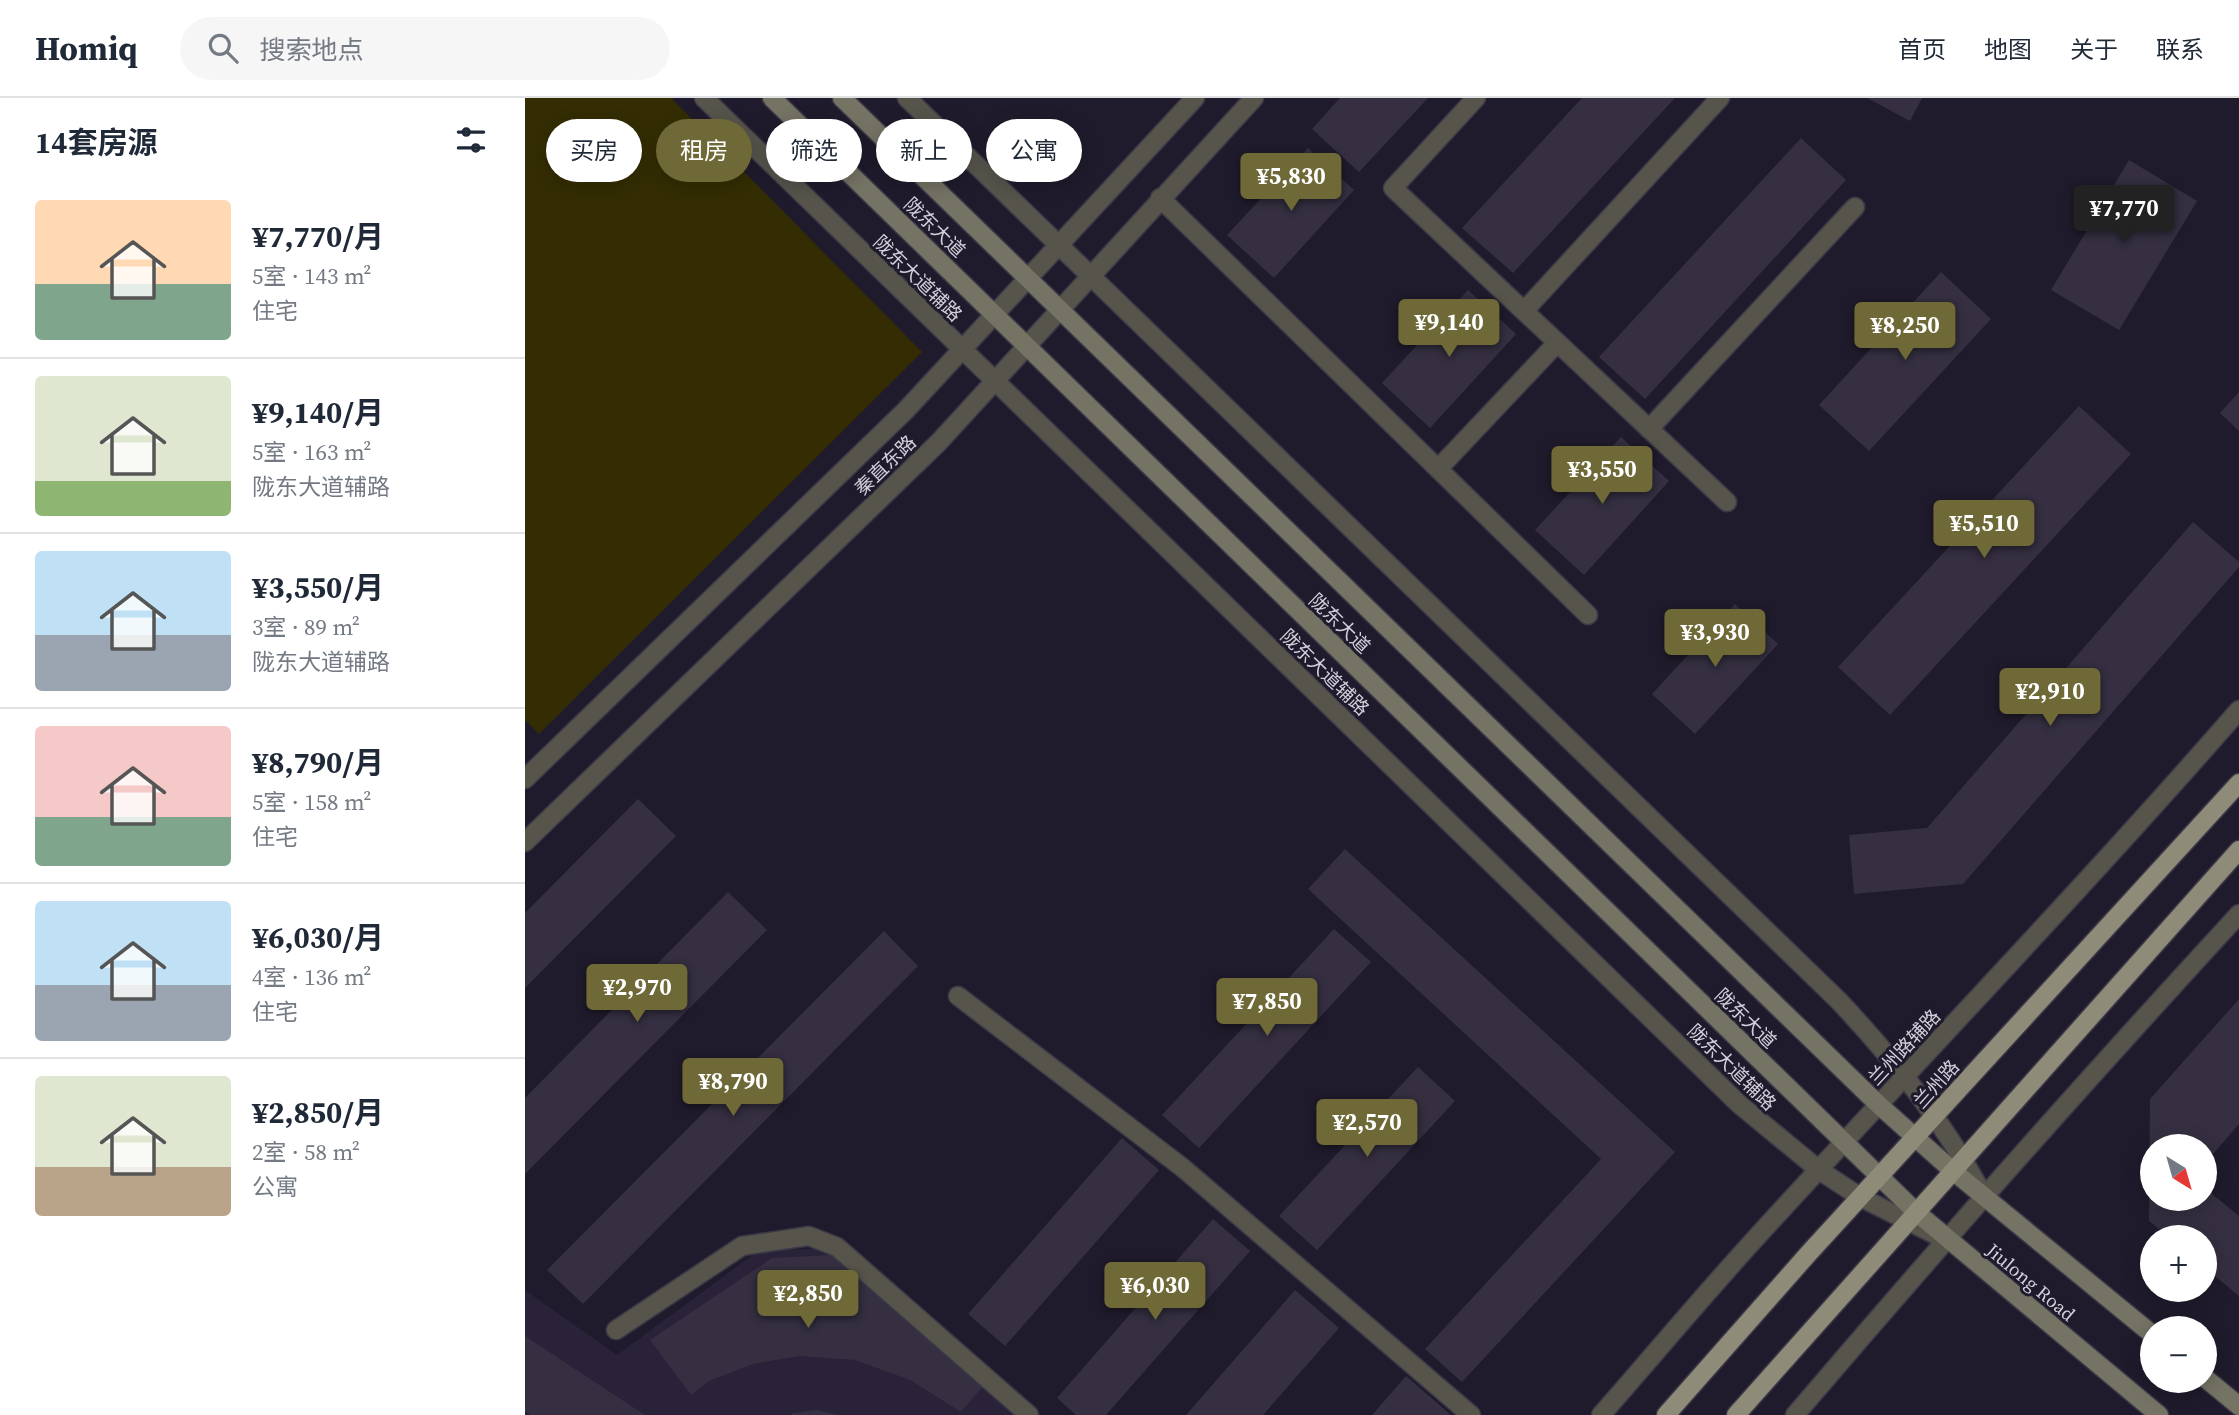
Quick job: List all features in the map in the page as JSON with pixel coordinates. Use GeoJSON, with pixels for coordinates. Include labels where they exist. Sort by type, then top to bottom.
{"type":"FeatureCollection","features":[{"type":"Feature","properties":{"kind":"main road","name":"陇东大道"},"geometry":{"type":"LineString","coordinates":[[772,98],[1879,1177]]}},
{"type":"Feature","properties":{"kind":"main road","name":"陇东大道"},"geometry":{"type":"LineString","coordinates":[[842,98],[1915,1138]]}},
{"type":"Feature","properties":{"kind":"main road","name":"兰州路"},"geometry":{"type":"LineString","coordinates":[[1666,1415],[2239,783]]}},
{"type":"Feature","properties":{"kind":"main road"},"geometry":{"type":"LineString","coordinates":[[1737,1415],[2239,850]]}},
{"type":"Feature","properties":{"kind":"main road","name":"Jiulong Road"},"geometry":{"type":"LineString","coordinates":[[1915,1138],[1958,1165],[1984,1196],[2140,1324]]}},
{"type":"Feature","properties":{"kind":"main road"},"geometry":{"type":"LineString","coordinates":[[1879,1177],[1912,1217]]}},
{"type":"Feature","properties":{"kind":"main road","name":"Jiulong Road"},"geometry":{"type":"LineString","coordinates":[[1946,1239],[2159,1415]]}},
{"type":"Feature","properties":{"kind":"main road"},"geometry":{"type":"LineString","coordinates":[[2217,1388],[2239,1406]]}},
{"type":"Feature","properties":{"kind":"street","name":"陇东大道辅路"},"geometry":{"type":"LineString","coordinates":[[704,98],[1739,1104],[1818,1170],[1860,1198],[1912,1217],[1946,1239]]}},
{"type":"Feature","properties":{"kind":"street"},"geometry":{"type":"LineString","coordinates":[[907,98],[1839,1001],[1906,1076],[1935,1116],[1958,1165]]}},
{"type":"Feature","properties":{"kind":"street","name":"秦直东路"},"geometry":{"type":"LineString","coordinates":[[525,779],[906,410],[1195,98]]}},
{"type":"Feature","properties":{"kind":"street","name":"秦直东路"},"geometry":{"type":"LineString","coordinates":[[525,842],[939,442],[1254,98]]}},
{"type":"Feature","properties":{"kind":"street"},"geometry":{"type":"LineString","coordinates":[[1476,98],[1393,188],[1727,502]]}},
{"type":"Feature","properties":{"kind":"street"},"geometry":{"type":"LineString","coordinates":[[1524,311],[1720,98]]}},
{"type":"Feature","properties":{"kind":"street"},"geometry":{"type":"LineString","coordinates":[[1160,198],[1588,615]]}},
{"type":"Feature","properties":{"kind":"street"},"geometry":{"type":"LineString","coordinates":[[1649,429],[1855,208]]}},
{"type":"Feature","properties":{"kind":"street"},"geometry":{"type":"LineString","coordinates":[[1438,469],[1557,343]]}},
{"type":"Feature","properties":{"kind":"street","name":"兰州路辅路"},"geometry":{"type":"LineString","coordinates":[[1601,1415],[1753,1241],[2159,802],[2239,710]]}},
{"type":"Feature","properties":{"kind":"street"},"geometry":{"type":"LineString","coordinates":[[1795,1415],[2099,1065],[2239,914]]}},
{"type":"Feature","properties":{"kind":"street"},"geometry":{"type":"LineString","coordinates":[[958,996],[1183,1168],[1471,1415]]}},
{"type":"Feature","properties":{"kind":"street"},"geometry":{"type":"LineString","coordinates":[[616,1330],[742,1246],[809,1236],[837,1247],[1029,1415]]}},
{"type":"Feature","properties":{"kind":"shaded area"},"geometry":{"type":"Polygon","coordinates":[[[525,98],[671,98],[692,119],[656,119],[656,182],[752,180],[922,352],[539,734],[525,720],[525,98]]]}},
{"type":"Feature","properties":{"kind":"shaded area"},"geometry":{"type":"Polygon","coordinates":[[[834,1248],[1022,1415],[525,1415],[525,1290],[617,1355],[758,1251],[834,1248]]]}},
{"type":"Feature","properties":{"kind":"building"},"geometry":{"type":"Polygon","coordinates":[[[1340,98],[1428,98],[1359,172],[1312,129],[1340,98]]]}},
{"type":"Feature","properties":{"kind":"building"},"geometry":{"type":"Polygon","coordinates":[[[1582,98],[1675,98],[1513,273],[1462,228],[1582,98]]]}},
{"type":"Feature","properties":{"kind":"building"},"geometry":{"type":"Polygon","coordinates":[[[1867,98],[1922,98],[1910,121],[1867,98]]]}},
{"type":"Feature","properties":{"kind":"building"},"geometry":{"type":"Polygon","coordinates":[[[1801,138],[1846,180],[1645,399],[1599,357],[1801,138]]]}},
{"type":"Feature","properties":{"kind":"building"},"geometry":{"type":"Polygon","coordinates":[[[1308,148],[1354,190],[1274,278],[1227,235],[1308,148]]]}},
{"type":"Feature","properties":{"kind":"building"},"geometry":{"type":"Polygon","coordinates":[[[2129,160],[2197,201],[2119,330],[2051,290],[2129,160]]]}},
{"type":"Feature","properties":{"kind":"building"},"geometry":{"type":"Polygon","coordinates":[[[1941,272],[1991,319],[1869,451],[1819,405],[1941,272]]]}},
{"type":"Feature","properties":{"kind":"building"},"geometry":{"type":"Polygon","coordinates":[[[1468,290],[1516,334],[1430,428],[1382,383],[1468,290]]]}},
{"type":"Feature","properties":{"kind":"building"},"geometry":{"type":"Polygon","coordinates":[[[2239,392],[2239,431],[2220,413],[2239,392]]]}},
{"type":"Feature","properties":{"kind":"building"},"geometry":{"type":"Polygon","coordinates":[[[2079,406],[2131,454],[1890,715],[1838,667],[2079,406]]]}},
{"type":"Feature","properties":{"kind":"building"},"geometry":{"type":"Polygon","coordinates":[[[1621,437],[1669,481],[1584,575],[1535,530],[1621,437]]]}},
{"type":"Feature","properties":{"kind":"building"},"geometry":{"type":"Polygon","coordinates":[[[2193,522],[2239,562],[2239,567],[1963,884],[1854,894],[1849,835],[1927,828],[2193,522]]]}},
{"type":"Feature","properties":{"kind":"building"},"geometry":{"type":"Polygon","coordinates":[[[1735,604],[1778,644],[1695,734],[1652,694],[1735,604]]]}},
{"type":"Feature","properties":{"kind":"building"},"geometry":{"type":"Polygon","coordinates":[[[638,799],[676,836],[525,988],[525,913],[638,799]]]}},
{"type":"Feature","properties":{"kind":"building"},"geometry":{"type":"Polygon","coordinates":[[[1345,849],[1675,1152],[1462,1382],[1425,1349],[1601,1159],[1308,889],[1345,849]]]}},
{"type":"Feature","properties":{"kind":"building"},"geometry":{"type":"Polygon","coordinates":[[[728,892],[767,930],[525,1174],[525,1098],[728,892]]]}},
{"type":"Feature","properties":{"kind":"building"},"geometry":{"type":"Polygon","coordinates":[[[1334,929],[1371,962],[1199,1148],[1162,1115],[1334,929]]]}},
{"type":"Feature","properties":{"kind":"building"},"geometry":{"type":"Polygon","coordinates":[[[884,931],[918,966],[583,1304],[547,1270],[884,931]]]}},
{"type":"Feature","properties":{"kind":"building"},"geometry":{"type":"Polygon","coordinates":[[[2239,999],[2239,1124],[2217,1149],[2217,1134],[2150,1134],[2150,1099],[2239,999]]]}},
{"type":"Feature","properties":{"kind":"building"},"geometry":{"type":"Polygon","coordinates":[[[1418,1067],[1455,1101],[1317,1250],[1279,1216],[1418,1067]]]}},
{"type":"Feature","properties":{"kind":"building"},"geometry":{"type":"Polygon","coordinates":[[[1122,1138],[1159,1170],[1005,1346],[968,1314],[1122,1138]]]}},
{"type":"Feature","properties":{"kind":"building"},"geometry":{"type":"Polygon","coordinates":[[[2217,1198],[2239,1216],[2239,1296],[2217,1278],[2217,1225],[2154,1225],[2149,1221],[2149,1211],[2217,1211],[2217,1198]]]}},
{"type":"Feature","properties":{"kind":"building"},"geometry":{"type":"Polygon","coordinates":[[[1213,1219],[1250,1251],[1106,1415],[1076,1415],[1057,1398],[1213,1219]]]}},
{"type":"Feature","properties":{"kind":"building"},"geometry":{"type":"Polygon","coordinates":[[[831,1255],[985,1384],[961,1412],[910,1380],[855,1360],[799,1356],[753,1364],[709,1381],[691,1395],[650,1340],[772,1258],[831,1255]]]}},
{"type":"Feature","properties":{"kind":"building"},"geometry":{"type":"Polygon","coordinates":[[[1295,1290],[1339,1328],[1263,1415],[1186,1415],[1295,1290]]]}},
{"type":"Feature","properties":{"kind":"building"},"geometry":{"type":"Polygon","coordinates":[[[525,1336],[645,1415],[531,1415],[525,1411],[525,1336]]]}},
{"type":"Feature","properties":{"kind":"building"},"geometry":{"type":"Polygon","coordinates":[[[1406,1376],[1451,1415],[1372,1415],[1406,1376]]]}},
{"type":"Feature","properties":{"kind":"building"},"geometry":{"type":"Polygon","coordinates":[[[817,1410],[837,1415],[792,1415],[792,1413],[817,1410]]]}}]}
